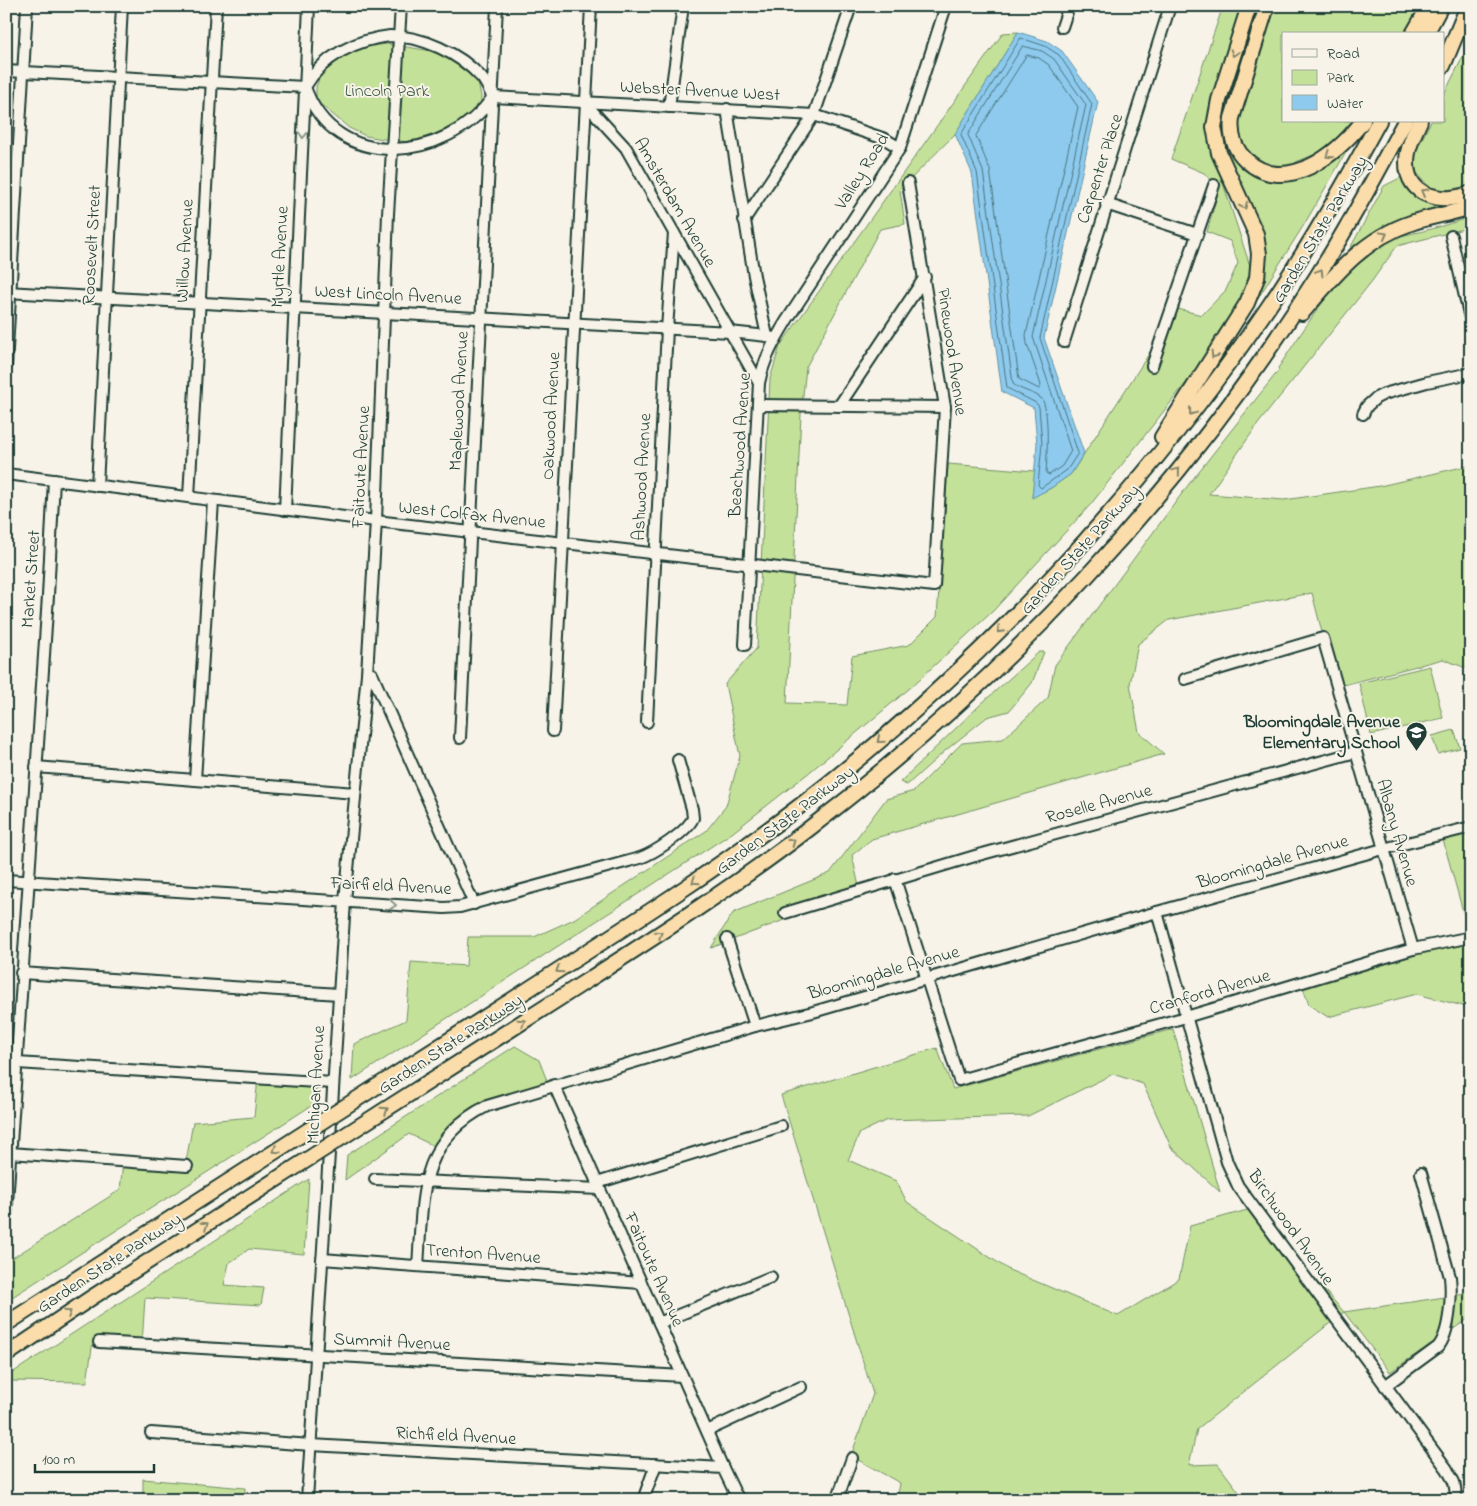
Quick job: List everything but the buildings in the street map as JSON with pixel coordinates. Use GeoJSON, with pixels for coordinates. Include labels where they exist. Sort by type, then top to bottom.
{"type":"FeatureCollection","features":[{"type":"Feature","properties":{"kind":"highway"},"geometry":{"type":"LineString","coordinates":[[1128,492],[1247,303],[1255,284],[1259,254],[1256,234],[1219,153],[1214,127],[1219,100],[1249,6]]}},
{"type":"Feature","properties":{"kind":"highway"},"geometry":{"type":"LineString","coordinates":[[1268,6],[1232,118],[1232,136],[1242,156],[1249,163],[1263,171],[1280,174],[1296,172],[1333,153],[1362,122]]}},
{"type":"Feature","properties":{"kind":"highway"},"geometry":{"type":"LineString","coordinates":[[1414,32],[1428,6]]}},
{"type":"Feature","properties":{"kind":"highway"},"geometry":{"type":"LineString","coordinates":[[1427,32],[1441,6]]}},
{"type":"Feature","properties":{"kind":"highway"},"geometry":{"type":"LineString","coordinates":[[1444,48],[1468,6]]}},
{"type":"Feature","properties":{"kind":"highway"},"geometry":{"type":"LineString","coordinates":[[1444,64],[1468,6]]}},
{"type":"Feature","properties":{"kind":"highway","name":"Garden State Parkway"},"geometry":{"type":"LineString","coordinates":[[6,1324],[670,899],[752,842],[821,789],[909,716],[992,638],[1066,562],[1128,492],[1200,402],[1268,308],[1319,227],[1378,122]]}},
{"type":"Feature","properties":{"kind":"highway","name":"Garden State Parkway"},"geometry":{"type":"LineString","coordinates":[[6,1355],[723,892],[808,830],[884,769],[987,677],[1069,594],[1165,486],[1253,370],[1322,268],[1404,122]]}},
{"type":"Feature","properties":{"kind":"highway"},"geometry":{"type":"LineString","coordinates":[[1420,122],[1407,159],[1408,173],[1412,182],[1422,192],[1435,198],[1450,199],[1471,194]]}},
{"type":"Feature","properties":{"kind":"highway"},"geometry":{"type":"LineString","coordinates":[[1253,370],[1336,274],[1362,249],[1378,238],[1404,226],[1471,207]]}},
{"type":"Feature","properties":{"kind":"street"},"geometry":{"type":"LineString","coordinates":[[6,366],[8,292],[27,6]]}},
{"type":"Feature","properties":{"kind":"street","name":"Roosevelt Street"},"geometry":{"type":"LineString","coordinates":[[97,486],[122,6]]}},
{"type":"Feature","properties":{"kind":"street","name":"Willow Avenue"},"geometry":{"type":"LineString","coordinates":[[189,497],[216,6]]}},
{"type":"Feature","properties":{"kind":"street","name":"Myrtle Avenue"},"geometry":{"type":"LineString","coordinates":[[285,510],[309,6]]}},
{"type":"Feature","properties":{"kind":"street","name":"Faitoute Avenue"},"geometry":{"type":"LineString","coordinates":[[367,674],[376,521],[392,149],[401,6]]}},
{"type":"Feature","properties":{"kind":"street","name":"Maplewood Avenue"},"geometry":{"type":"LineString","coordinates":[[460,738],[497,6]]}},
{"type":"Feature","properties":{"kind":"street"},"geometry":{"type":"LineString","coordinates":[[585,102],[591,6]]}},
{"type":"Feature","properties":{"kind":"street"},"geometry":{"type":"LineString","coordinates":[[669,107],[683,6]]}},
{"type":"Feature","properties":{"kind":"street"},"geometry":{"type":"LineString","coordinates":[[744,220],[814,115],[851,6]]}},
{"type":"Feature","properties":{"kind":"street","name":"Valley Road"},"geometry":{"type":"LineString","coordinates":[[771,338],[900,148],[946,6]]}},
{"type":"Feature","properties":{"kind":"street"},"geometry":{"type":"LineString","coordinates":[[1062,27],[1069,6]]}},
{"type":"Feature","properties":{"kind":"street","name":"Carpenter Place"},"geometry":{"type":"LineString","coordinates":[[1064,342],[1170,6]]}},
{"type":"Feature","properties":{"kind":"street"},"geometry":{"type":"LineString","coordinates":[[399,36],[428,44],[457,58],[482,78],[493,97],[475,119],[454,134],[424,145],[392,149],[362,145],[338,132],[318,113],[305,87],[318,68],[346,48],[373,39],[399,36]]}},
{"type":"Feature","properties":{"kind":"street"},"geometry":{"type":"LineString","coordinates":[[6,72],[305,87]]}},
{"type":"Feature","properties":{"kind":"street","name":"Webster Avenue West"},"geometry":{"type":"LineString","coordinates":[[493,97],[814,115],[885,139],[900,148]]}},
{"type":"Feature","properties":{"kind":"street","name":"Amsterdam Avenue"},"geometry":{"type":"LineString","coordinates":[[585,102],[626,148],[759,383]]}},
{"type":"Feature","properties":{"kind":"street","name":"Oakwood Avenue"},"geometry":{"type":"LineString","coordinates":[[553,732],[585,102]]}},
{"type":"Feature","properties":{"kind":"street"},"geometry":{"type":"LineString","coordinates":[[727,109],[744,220],[771,338]]}},
{"type":"Feature","properties":{"kind":"street","name":"Pinewood Avenue"},"geometry":{"type":"LineString","coordinates":[[908,183],[946,407],[934,586]]}},
{"type":"Feature","properties":{"kind":"street"},"geometry":{"type":"LineString","coordinates":[[1152,366],[1214,185]]}},
{"type":"Feature","properties":{"kind":"street"},"geometry":{"type":"LineString","coordinates":[[1106,204],[1198,234]]}},
{"type":"Feature","properties":{"kind":"street","name":"Ashwood Avenue"},"geometry":{"type":"LineString","coordinates":[[647,722],[667,329],[674,232]]}},
{"type":"Feature","properties":{"kind":"street"},"geometry":{"type":"LineString","coordinates":[[1451,236],[1471,323]]}},
{"type":"Feature","properties":{"kind":"street"},"geometry":{"type":"LineString","coordinates":[[839,406],[925,277]]}},
{"type":"Feature","properties":{"kind":"street","name":"West Lincoln Avenue"},"geometry":{"type":"LineString","coordinates":[[8,292],[730,332],[771,338]]}},
{"type":"Feature","properties":{"kind":"street","name":"Beachwood Avenue"},"geometry":{"type":"LineString","coordinates":[[745,645],[759,383],[771,338]]}},
{"type":"Feature","properties":{"kind":"street"},"geometry":{"type":"LineString","coordinates":[[1363,414],[1367,406],[1384,394],[1427,382],[1471,373]]}},
{"type":"Feature","properties":{"kind":"street"},"geometry":{"type":"LineString","coordinates":[[759,405],[946,407]]}},
{"type":"Feature","properties":{"kind":"street","name":"West Colfax Avenue"},"geometry":{"type":"LineString","coordinates":[[6,474],[376,521],[934,586]]}},
{"type":"Feature","properties":{"kind":"street","name":"Market Street"},"geometry":{"type":"LineString","coordinates":[[6,1218],[54,480]]}},
{"type":"Feature","properties":{"kind":"street"},"geometry":{"type":"LineString","coordinates":[[195,780],[213,500]]}},
{"type":"Feature","properties":{"kind":"street","name":"Albany Avenue"},"geometry":{"type":"LineString","coordinates":[[1185,679],[1323,638],[1413,950]]}},
{"type":"Feature","properties":{"kind":"street"},"geometry":{"type":"LineString","coordinates":[[367,674],[372,674],[474,904]]}},
{"type":"Feature","properties":{"kind":"street","name":"Michigan Avenue"},"geometry":{"type":"LineString","coordinates":[[307,1500],[345,901],[367,674]]}},
{"type":"Feature","properties":{"kind":"street","name":"Roselle Avenue"},"geometry":{"type":"LineString","coordinates":[[785,913],[894,879],[1356,752]]}},
{"type":"Feature","properties":{"kind":"street","name":"Fairfield Avenue"},"geometry":{"type":"LineString","coordinates":[[6,880],[444,908],[460,907],[640,858],[658,849],[686,828],[693,818],[678,760]]}},
{"type":"Feature","properties":{"kind":"street"},"geometry":{"type":"LineString","coordinates":[[36,767],[355,793]]}},
{"type":"Feature","properties":{"kind":"street","name":"Bloomingdale Avenue"},"geometry":{"type":"LineString","coordinates":[[418,1266],[426,1182],[438,1149],[451,1131],[468,1116],[497,1102],[755,1026],[813,1012],[1157,912],[1383,849],[1471,827]]}},
{"type":"Feature","properties":{"kind":"street"},"geometry":{"type":"LineString","coordinates":[[894,879],[926,979]]}},
{"type":"Feature","properties":{"kind":"street","name":"Birchwood Avenue"},"geometry":{"type":"LineString","coordinates":[[1157,912],[1227,1162],[1238,1186],[1446,1469],[1454,1482],[1457,1500]]}},
{"type":"Feature","properties":{"kind":"street","name":"Cranford Avenue"},"geometry":{"type":"LineString","coordinates":[[926,979],[959,1080],[1186,1017],[1413,950],[1471,937]]}},
{"type":"Feature","properties":{"kind":"street"},"geometry":{"type":"LineString","coordinates":[[727,939],[755,1026]]}},
{"type":"Feature","properties":{"kind":"street"},"geometry":{"type":"LineString","coordinates":[[21,973],[339,994]]}},
{"type":"Feature","properties":{"kind":"street"},"geometry":{"type":"LineString","coordinates":[[17,1063],[333,1083]]}},
{"type":"Feature","properties":{"kind":"street","name":"Faitoute Avenue"},"geometry":{"type":"LineString","coordinates":[[554,1085],[723,1468]]}},
{"type":"Feature","properties":{"kind":"street"},"geometry":{"type":"LineString","coordinates":[[375,1179],[598,1186],[780,1126]]}},
{"type":"Feature","properties":{"kind":"street"},"geometry":{"type":"LineString","coordinates":[[10,1153],[187,1166]]}},
{"type":"Feature","properties":{"kind":"street"},"geometry":{"type":"LineString","coordinates":[[1385,1386],[1438,1347],[1443,1342],[1446,1332],[1451,1292],[1450,1277],[1421,1173]]}},
{"type":"Feature","properties":{"kind":"street","name":"Trenton Avenue"},"geometry":{"type":"LineString","coordinates":[[322,1259],[641,1283]]}},
{"type":"Feature","properties":{"kind":"street"},"geometry":{"type":"LineString","coordinates":[[659,1323],[771,1277]]}},
{"type":"Feature","properties":{"kind":"street","name":"Summit Avenue"},"geometry":{"type":"LineString","coordinates":[[99,1342],[682,1376]]}},
{"type":"Feature","properties":{"kind":"street"},"geometry":{"type":"LineString","coordinates":[[707,1431],[801,1387]]}},
{"type":"Feature","properties":{"kind":"street","name":"Richfield Avenue"},"geometry":{"type":"LineString","coordinates":[[151,1433],[311,1445],[723,1468]]}},
{"type":"Feature","properties":{"kind":"street"},"geometry":{"type":"LineString","coordinates":[[837,1500],[852,1458]]}},
{"type":"Feature","properties":{"kind":"street"},"geometry":{"type":"LineString","coordinates":[[643,1500],[656,1464]]}},
{"type":"Feature","properties":{"kind":"street"},"geometry":{"type":"LineString","coordinates":[[723,1468],[740,1500]]}},
{"type":"Feature","properties":{"kind":"green space"},"geometry":{"type":"Polygon","coordinates":[[[1223,6],[1420,6],[1406,32],[1282,32],[1282,122],[1351,122],[1326,150],[1296,162],[1290,168],[1265,164],[1250,154],[1245,148],[1237,156],[1268,177],[1346,148],[1348,149],[1260,295],[1258,292],[1266,268],[1259,227],[1249,201],[1230,163],[1220,174],[1252,272],[1229,328],[1091,504],[993,611],[910,688],[806,775],[732,833],[352,1080],[354,1044],[406,1020],[411,962],[466,966],[468,937],[534,937],[574,919],[706,831],[726,806],[740,756],[725,684],[757,648],[770,379],[780,346],[1003,33],[1018,32],[955,134],[900,190],[905,224],[880,229],[806,367],[801,414],[787,703],[847,705],[852,656],[909,645],[937,617],[948,464],[1035,471],[1032,497],[1051,488],[1071,474],[1178,309],[1202,315],[1226,290],[1238,263],[1230,241],[1207,232],[1219,189],[1204,173],[1171,159],[1223,6]]]}},
{"type":"Feature","properties":{"kind":"green space"},"geometry":{"type":"Polygon","coordinates":[[[1471,41],[1471,186],[1446,190],[1429,187],[1417,173],[1414,160],[1416,151],[1430,122],[1444,122],[1444,94],[1471,41]]]}},
{"type":"Feature","properties":{"kind":"green space","name":"Lincoln Park"},"geometry":{"type":"Polygon","coordinates":[[[388,44],[438,52],[467,70],[478,83],[481,103],[467,122],[427,139],[409,142],[383,139],[366,136],[349,128],[320,104],[316,97],[316,87],[320,76],[337,59],[361,47],[388,44]]]}},
{"type":"Feature","properties":{"kind":"green space"},"geometry":{"type":"Polygon","coordinates":[[[1402,177],[1407,182],[1447,203],[1449,207],[1350,254],[1348,252],[1384,186],[1402,177]]]}},
{"type":"Feature","properties":{"kind":"green space"},"geometry":{"type":"Polygon","coordinates":[[[1471,217],[1471,227],[1397,246],[1372,281],[1258,424],[1209,494],[1284,500],[1380,486],[1471,465],[1471,670],[1443,659],[1336,687],[1312,593],[1169,620],[1138,644],[1130,684],[1139,732],[1164,754],[872,839],[852,855],[860,891],[711,948],[733,913],[830,873],[886,799],[914,791],[962,743],[1003,739],[1048,698],[1055,665],[1192,480],[1279,370],[1278,368],[1314,314],[1344,276],[1359,260],[1376,247],[1393,238],[1436,228],[1471,217]]]}},
{"type":"Feature","properties":{"kind":"green space"},"geometry":{"type":"Polygon","coordinates":[[[1039,652],[1044,652],[1032,683],[1009,711],[987,717],[907,785],[900,782],[981,704],[1039,652]]]}},
{"type":"Feature","properties":{"kind":"green space"},"geometry":{"type":"Polygon","coordinates":[[[1430,666],[1443,718],[1371,735],[1359,683],[1430,666]]]}},
{"type":"Feature","properties":{"kind":"green space"},"geometry":{"type":"Polygon","coordinates":[[[1454,730],[1460,748],[1438,754],[1432,736],[1454,730]]]}},
{"type":"Feature","properties":{"kind":"green space"},"geometry":{"type":"Polygon","coordinates":[[[1471,829],[1471,1010],[1463,1006],[1417,994],[1328,1017],[1309,1005],[1302,985],[1470,937],[1442,836],[1471,829]]]}},
{"type":"Feature","properties":{"kind":"green space"},"geometry":{"type":"Polygon","coordinates":[[[1173,1029],[1220,1192],[1171,1147],[1143,1084],[1113,1074],[1028,1116],[887,1120],[860,1133],[848,1160],[896,1181],[907,1202],[1009,1270],[1118,1316],[1179,1279],[1190,1226],[1251,1209],[1344,1312],[1197,1429],[1189,1465],[1218,1464],[1245,1500],[897,1500],[900,1483],[851,1456],[873,1394],[781,1095],[937,1048],[953,1089],[1173,1029]]]}},
{"type":"Feature","properties":{"kind":"green space"},"geometry":{"type":"Polygon","coordinates":[[[515,1046],[539,1060],[549,1086],[477,1106],[438,1148],[409,1134],[345,1180],[347,1155],[515,1046]]]}},
{"type":"Feature","properties":{"kind":"green space"},"geometry":{"type":"Polygon","coordinates":[[[258,1078],[316,1079],[314,1104],[6,1301],[6,1262],[120,1190],[123,1162],[186,1162],[193,1122],[254,1117],[258,1078]]]}},
{"type":"Feature","properties":{"kind":"green space"},"geometry":{"type":"Polygon","coordinates":[[[309,1179],[304,1254],[249,1249],[229,1263],[224,1285],[264,1288],[261,1305],[145,1298],[142,1344],[93,1341],[87,1382],[6,1381],[6,1377],[309,1179]]]}},
{"type":"Feature","properties":{"kind":"green space"},"geometry":{"type":"Polygon","coordinates":[[[1471,1287],[1471,1317],[1390,1372],[1344,1312],[1465,1294],[1471,1287]]]}},
{"type":"Feature","properties":{"kind":"green space"},"geometry":{"type":"Polygon","coordinates":[[[143,1479],[245,1488],[245,1500],[143,1500],[143,1479]]]}},
{"type":"Feature","properties":{"kind":"water"},"geometry":{"type":"Polygon","coordinates":[[[1018,32],[1047,41],[1062,51],[1098,102],[1044,338],[1084,453],[1071,474],[1032,498],[1037,444],[1034,408],[1002,392],[972,173],[955,134],[1018,32]]]}},
{"type":"Feature","properties":{"kind":"place","name":"Bloomingdale Avenue Elementary School"},"geometry":{"type":"Point","coordinates":[1416,752]}}]}
